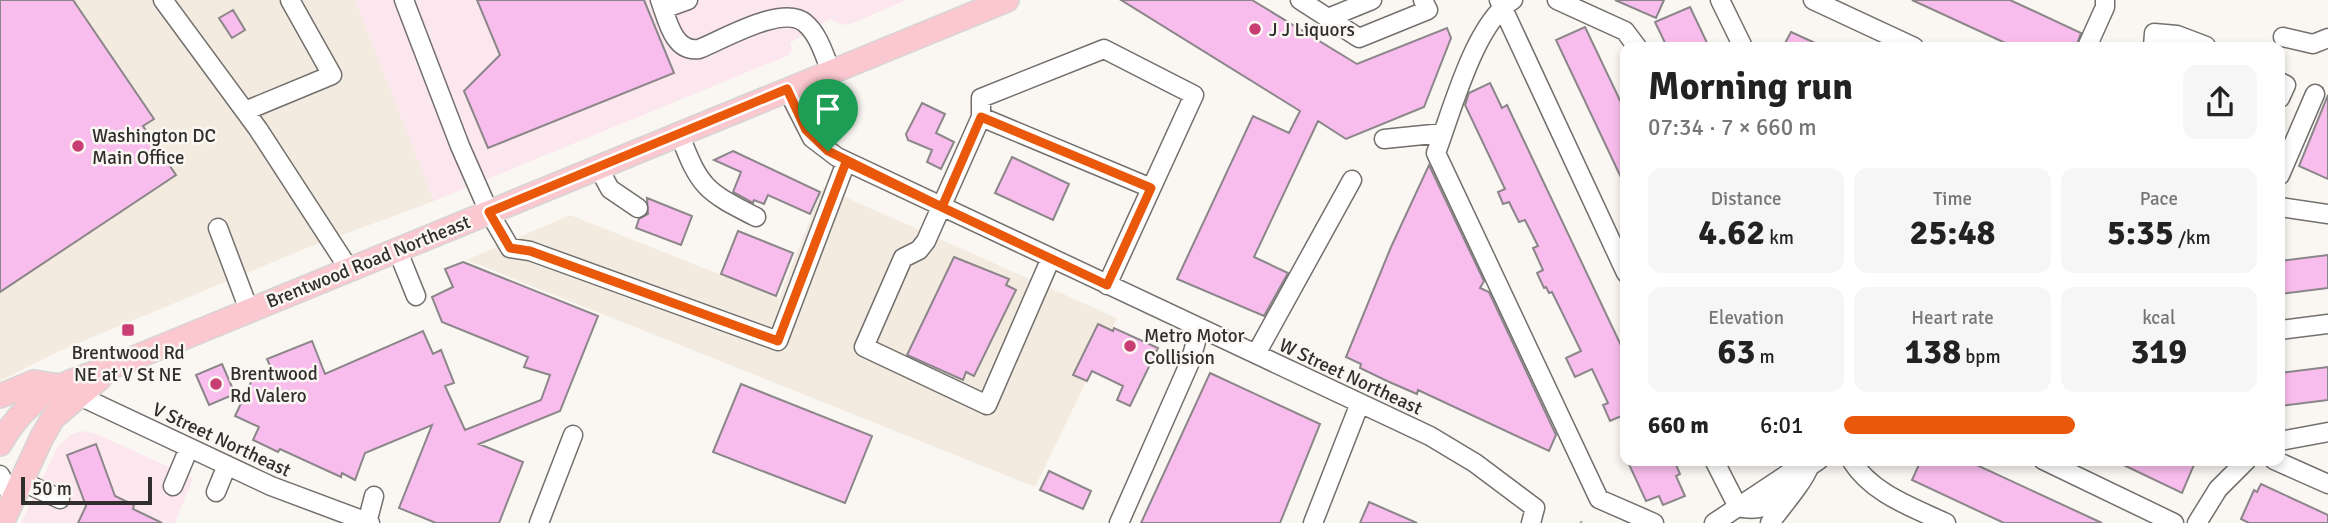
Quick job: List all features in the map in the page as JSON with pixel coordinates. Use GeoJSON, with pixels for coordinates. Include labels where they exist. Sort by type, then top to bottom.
{"type":"FeatureCollection","features":[{"type":"Feature","properties":{"kind":"main road","name":"Brentwood Road Northeast"},"geometry":{"type":"LineString","coordinates":[[69,391],[117,365],[1007,0]]}},
{"type":"Feature","properties":{"kind":"main road"},"geometry":{"type":"LineString","coordinates":[[0,396],[34,382],[69,391]]}},
{"type":"Feature","properties":{"kind":"main road"},"geometry":{"type":"LineString","coordinates":[[0,444],[30,403],[69,391]]}},
{"type":"Feature","properties":{"kind":"main road"},"geometry":{"type":"LineString","coordinates":[[2,523],[11,485],[69,391]]}},
{"type":"Feature","properties":{"kind":"street"},"geometry":{"type":"LineString","coordinates":[[163,0],[245,111],[349,269]]}},
{"type":"Feature","properties":{"kind":"street"},"geometry":{"type":"LineString","coordinates":[[245,111],[332,75],[290,0]]}},
{"type":"Feature","properties":{"kind":"street"},"geometry":{"type":"LineString","coordinates":[[404,0],[489,212],[510,248],[530,251],[778,341],[846,162]]}},
{"type":"Feature","properties":{"kind":"street"},"geometry":{"type":"LineString","coordinates":[[688,0],[662,5],[677,40],[683,46],[694,50],[775,18],[795,17],[806,24],[815,35],[831,71]]}},
{"type":"Feature","properties":{"kind":"street"},"geometry":{"type":"LineString","coordinates":[[1300,0],[1359,38],[1428,10],[1423,0]]}},
{"type":"Feature","properties":{"kind":"street"},"geometry":{"type":"LineString","coordinates":[[1328,18],[1372,0]]}},
{"type":"Feature","properties":{"kind":"street"},"geometry":{"type":"LineString","coordinates":[[1557,0],[1625,31],[1633,42]]}},
{"type":"Feature","properties":{"kind":"street"},"geometry":{"type":"LineString","coordinates":[[1720,0],[1741,42]]}},
{"type":"Feature","properties":{"kind":"street"},"geometry":{"type":"LineString","coordinates":[[1813,0],[1903,42]]}},
{"type":"Feature","properties":{"kind":"street"},"geometry":{"type":"LineString","coordinates":[[2089,42],[2105,7],[2105,0]]}},
{"type":"Feature","properties":{"kind":"street"},"geometry":{"type":"LineString","coordinates":[[1620,260],[1505,2],[1483,30],[1436,153],[1599,499],[1654,523]]}},
{"type":"Feature","properties":{"kind":"street"},"geometry":{"type":"LineString","coordinates":[[2153,42],[2154,33],[2177,35],[2194,42]]}},
{"type":"Feature","properties":{"kind":"street"},"geometry":{"type":"LineString","coordinates":[[2283,37],[2314,44],[2328,38]]}},
{"type":"Feature","properties":{"kind":"street"},"geometry":{"type":"LineString","coordinates":[[1051,258],[987,405],[864,347],[903,258],[919,250],[926,241],[942,207],[981,117],[981,98],[1104,49],[1194,95],[1107,285]]}},
{"type":"Feature","properties":{"kind":"street","name":"W Street Northeast"},"geometry":{"type":"LineString","coordinates":[[787,89],[812,138],[846,162],[1455,450],[1533,515]]}},
{"type":"Feature","properties":{"kind":"street"},"geometry":{"type":"LineString","coordinates":[[2285,163],[2315,94]]}},
{"type":"Feature","properties":{"kind":"street"},"geometry":{"type":"LineString","coordinates":[[981,117],[1151,188]]}},
{"type":"Feature","properties":{"kind":"street"},"geometry":{"type":"LineString","coordinates":[[1384,139],[1443,133]]}},
{"type":"Feature","properties":{"kind":"street"},"geometry":{"type":"LineString","coordinates":[[679,134],[698,179],[716,197],[757,217]]}},
{"type":"Feature","properties":{"kind":"street"},"geometry":{"type":"LineString","coordinates":[[597,167],[610,189],[638,208]]}},
{"type":"Feature","properties":{"kind":"street"},"geometry":{"type":"LineString","coordinates":[[1256,354],[1352,180]]}},
{"type":"Feature","properties":{"kind":"street"},"geometry":{"type":"LineString","coordinates":[[2285,208],[2328,214]]}},
{"type":"Feature","properties":{"kind":"street"},"geometry":{"type":"LineString","coordinates":[[218,228],[249,310]]}},
{"type":"Feature","properties":{"kind":"street"},"geometry":{"type":"LineString","coordinates":[[397,249],[415,296]]}},
{"type":"Feature","properties":{"kind":"street"},"geometry":{"type":"LineString","coordinates":[[2285,329],[2328,324]]}},
{"type":"Feature","properties":{"kind":"street"},"geometry":{"type":"LineString","coordinates":[[1119,523],[1190,362],[1200,328]]}},
{"type":"Feature","properties":{"kind":"street","name":"V Street Northeast"},"geometry":{"type":"LineString","coordinates":[[69,391],[293,495],[368,523]]}},
{"type":"Feature","properties":{"kind":"street"},"geometry":{"type":"LineString","coordinates":[[1313,523],[1360,403]]}},
{"type":"Feature","properties":{"kind":"street"},"geometry":{"type":"LineString","coordinates":[[2285,440],[2328,432]]}},
{"type":"Feature","properties":{"kind":"street"},"geometry":{"type":"LineString","coordinates":[[538,523],[573,435]]}},
{"type":"Feature","properties":{"kind":"street"},"geometry":{"type":"LineString","coordinates":[[173,485],[189,448]]}},
{"type":"Feature","properties":{"kind":"street"},"geometry":{"type":"LineString","coordinates":[[216,492],[227,465]]}},
{"type":"Feature","properties":{"kind":"street"},"geometry":{"type":"LineString","coordinates":[[2285,465],[2328,484]]}},
{"type":"Feature","properties":{"kind":"street"},"geometry":{"type":"LineString","coordinates":[[1717,466],[1738,507]]}},
{"type":"Feature","properties":{"kind":"street"},"geometry":{"type":"LineString","coordinates":[[1714,523],[1803,466]]}},
{"type":"Feature","properties":{"kind":"street"},"geometry":{"type":"LineString","coordinates":[[1738,507],[1754,510],[1766,507],[1794,489],[1805,479],[1813,466]]}},
{"type":"Feature","properties":{"kind":"street"},"geometry":{"type":"LineString","coordinates":[[1855,466],[1861,476],[1885,494],[1946,523]]}},
{"type":"Feature","properties":{"kind":"street"},"geometry":{"type":"LineString","coordinates":[[2055,466],[2174,523]]}},
{"type":"Feature","properties":{"kind":"street"},"geometry":{"type":"LineString","coordinates":[[2197,523],[2236,466]]}},
{"type":"Feature","properties":{"kind":"street"},"geometry":{"type":"LineString","coordinates":[[11,485],[60,499]]}},
{"type":"Feature","properties":{"kind":"street"},"geometry":{"type":"LineString","coordinates":[[1770,523],[1794,489]]}},
{"type":"Feature","properties":{"kind":"street"},"geometry":{"type":"LineString","coordinates":[[368,523],[374,496]]}},
{"type":"Feature","properties":{"kind":"shaded area"},"geometry":{"type":"Polygon","coordinates":[[[0,0],[355,0],[434,201],[302,250],[57,352],[0,381],[0,0]]]}},
{"type":"Feature","properties":{"kind":"shaded area"},"geometry":{"type":"Polygon","coordinates":[[[352,0],[906,0],[853,23],[843,25],[830,19],[790,43],[792,49],[789,55],[434,201],[352,0]]]}},
{"type":"Feature","properties":{"kind":"shaded area"},"geometry":{"type":"Polygon","coordinates":[[[823,187],[1117,318],[1035,487],[467,260],[570,215],[779,298],[823,187]]]}},
{"type":"Feature","properties":{"kind":"shaded area"},"geometry":{"type":"Polygon","coordinates":[[[83,431],[97,434],[193,478],[175,523],[21,523],[58,446],[72,434],[83,431]]]}},
{"type":"Feature","properties":{"kind":"building","name":"Washington DC Main Office"},"geometry":{"type":"Polygon","coordinates":[[[0,0],[73,0],[154,119],[143,126],[176,175],[0,292],[0,0]]]}},
{"type":"Feature","properties":{"kind":"building"},"geometry":{"type":"Polygon","coordinates":[[[477,0],[644,0],[674,73],[488,148],[464,91],[500,55],[477,0]]]}},
{"type":"Feature","properties":{"kind":"building"},"geometry":{"type":"Polygon","coordinates":[[[1121,0],[1252,0],[1357,64],[1447,28],[1451,38],[1424,107],[1346,139],[1318,121],[1254,257],[1288,273],[1264,316],[1177,279],[1253,116],[1289,133],[1300,111],[1121,0]]]}},
{"type":"Feature","properties":{"kind":"building"},"geometry":{"type":"Polygon","coordinates":[[[1615,0],[1664,0],[1656,18],[1615,0]]]}},
{"type":"Feature","properties":{"kind":"building"},"geometry":{"type":"Polygon","coordinates":[[[1912,0],[2010,0],[2081,33],[2078,42],[2003,42],[1912,0]]]}},
{"type":"Feature","properties":{"kind":"building"},"geometry":{"type":"Polygon","coordinates":[[[1690,7],[1707,42],[1665,42],[1655,22],[1690,7]]]}},
{"type":"Feature","properties":{"kind":"building"},"geometry":{"type":"Polygon","coordinates":[[[233,10],[245,30],[232,38],[219,18],[233,10]]]}},
{"type":"Feature","properties":{"kind":"building"},"geometry":{"type":"Polygon","coordinates":[[[1585,27],[1620,100],[1620,175],[1556,40],[1585,27]]]}},
{"type":"Feature","properties":{"kind":"building"},"geometry":{"type":"Polygon","coordinates":[[[1791,32],[1813,42],[1786,42],[1791,32]]]}},
{"type":"Feature","properties":{"kind":"building"},"geometry":{"type":"Polygon","coordinates":[[[1490,83],[1502,108],[1507,105],[1620,343],[1620,417],[1610,421],[1603,405],[1608,403],[1592,369],[1575,377],[1566,358],[1581,351],[1552,292],[1549,293],[1546,287],[1544,288],[1537,273],[1543,270],[1533,248],[1538,246],[1525,220],[1519,222],[1509,202],[1503,204],[1498,192],[1505,189],[1465,105],[1469,93],[1490,83]]]}},
{"type":"Feature","properties":{"kind":"building"},"geometry":{"type":"Polygon","coordinates":[[[2328,95],[2328,179],[2299,166],[2328,95]]]}},
{"type":"Feature","properties":{"kind":"building"},"geometry":{"type":"Polygon","coordinates":[[[922,103],[945,114],[936,133],[954,142],[941,169],[927,162],[932,150],[908,140],[906,134],[922,103]]]}},
{"type":"Feature","properties":{"kind":"building"},"geometry":{"type":"Polygon","coordinates":[[[733,151],[820,192],[810,214],[768,195],[764,204],[754,200],[753,203],[733,192],[741,172],[714,160],[733,151]]]}},
{"type":"Feature","properties":{"kind":"building"},"geometry":{"type":"Polygon","coordinates":[[[1012,157],[1069,184],[1053,220],[995,193],[1012,157]]]}},
{"type":"Feature","properties":{"kind":"building"},"geometry":{"type":"Polygon","coordinates":[[[1429,165],[1484,281],[1480,288],[1489,292],[1556,435],[1549,451],[1418,390],[1417,394],[1387,381],[1360,368],[1361,364],[1346,357],[1391,247],[1429,165]]]}},
{"type":"Feature","properties":{"kind":"building"},"geometry":{"type":"Polygon","coordinates":[[[647,198],[692,216],[681,245],[636,228],[639,219],[648,214],[647,198]]]}},
{"type":"Feature","properties":{"kind":"building"},"geometry":{"type":"Polygon","coordinates":[[[738,231],[793,253],[776,296],[721,274],[738,231]]]}},
{"type":"Feature","properties":{"kind":"building"},"geometry":{"type":"Polygon","coordinates":[[[2328,255],[2328,288],[2285,293],[2285,260],[2328,255]]]}},
{"type":"Feature","properties":{"kind":"building"},"geometry":{"type":"Polygon","coordinates":[[[954,257],[1009,279],[1006,285],[1016,290],[974,376],[966,372],[963,380],[907,355],[954,257]]]}},
{"type":"Feature","properties":{"kind":"building"},"geometry":{"type":"Polygon","coordinates":[[[463,262],[598,316],[560,411],[479,444],[523,462],[499,523],[436,523],[399,508],[432,425],[365,453],[355,480],[342,473],[341,477],[280,449],[278,452],[253,440],[259,427],[235,416],[254,376],[271,368],[267,359],[312,341],[325,374],[423,331],[433,354],[441,350],[454,383],[445,386],[465,430],[541,400],[550,375],[524,367],[528,357],[442,322],[432,297],[453,287],[445,269],[463,262]]]}},
{"type":"Feature","properties":{"kind":"building"},"geometry":{"type":"Polygon","coordinates":[[[1098,324],[1113,331],[1114,328],[1158,348],[1130,406],[1117,400],[1123,386],[1092,371],[1087,381],[1073,375],[1098,324]]]}},
{"type":"Feature","properties":{"kind":"building"},"geometry":{"type":"Polygon","coordinates":[[[222,364],[235,394],[209,405],[196,375],[222,364]]]}},
{"type":"Feature","properties":{"kind":"building"},"geometry":{"type":"Polygon","coordinates":[[[2328,367],[2328,400],[2285,405],[2285,372],[2328,367]]]}},
{"type":"Feature","properties":{"kind":"building"},"geometry":{"type":"Polygon","coordinates":[[[1210,373],[1320,424],[1280,523],[1141,523],[1210,373]]]}},
{"type":"Feature","properties":{"kind":"building"},"geometry":{"type":"Polygon","coordinates":[[[741,384],[872,436],[845,503],[713,452],[741,384]]]}},
{"type":"Feature","properties":{"kind":"building"},"geometry":{"type":"Polygon","coordinates":[[[96,444],[115,496],[134,505],[133,509],[162,523],[78,523],[86,506],[67,455],[96,444]]]}},
{"type":"Feature","properties":{"kind":"building"},"geometry":{"type":"Polygon","coordinates":[[[1630,466],[1677,466],[1680,474],[1676,476],[1685,496],[1663,505],[1659,496],[1646,501],[1630,466]]]}},
{"type":"Feature","properties":{"kind":"building"},"geometry":{"type":"Polygon","coordinates":[[[1918,466],[1979,466],[2102,523],[2004,523],[1912,480],[1918,466]]]}},
{"type":"Feature","properties":{"kind":"building"},"geometry":{"type":"Polygon","coordinates":[[[2126,466],[2193,466],[2182,493],[2126,466]]]}},
{"type":"Feature","properties":{"kind":"building"},"geometry":{"type":"Polygon","coordinates":[[[1049,471],[1091,491],[1083,509],[1040,490],[1049,471]]]}},
{"type":"Feature","properties":{"kind":"building"},"geometry":{"type":"Polygon","coordinates":[[[2261,484],[2328,515],[2328,523],[2249,523],[2241,519],[2254,490],[2257,492],[2261,484]]]}},
{"type":"Feature","properties":{"kind":"building"},"geometry":{"type":"Polygon","coordinates":[[[1369,502],[1417,523],[1360,523],[1369,502]]]}},
{"type":"Feature","properties":{"kind":"place","name":"J J Liquors"},"geometry":{"type":"Point","coordinates":[1255,29]}},
{"type":"Feature","properties":{"kind":"place","name":"Washington DC Main Office"},"geometry":{"type":"Point","coordinates":[78,146]}},
{"type":"Feature","properties":{"kind":"place","name":"Brentwood Rd NE at V St NE"},"geometry":{"type":"Point","coordinates":[128,330]}},
{"type":"Feature","properties":{"kind":"place","name":"Metro Motor Collision"},"geometry":{"type":"Point","coordinates":[1130,346]}},
{"type":"Feature","properties":{"kind":"place","name":"Brentwood Rd Valero"},"geometry":{"type":"Point","coordinates":[216,384]}},
{"type":"Feature","properties":{"kind":"route"},"geometry":{"type":"LineString","coordinates":[[787,89],[806,130],[828,151],[942,207],[981,117],[1151,188],[1107,285],[846,162],[778,341],[530,251],[510,248],[489,212],[787,89]]}}]}
